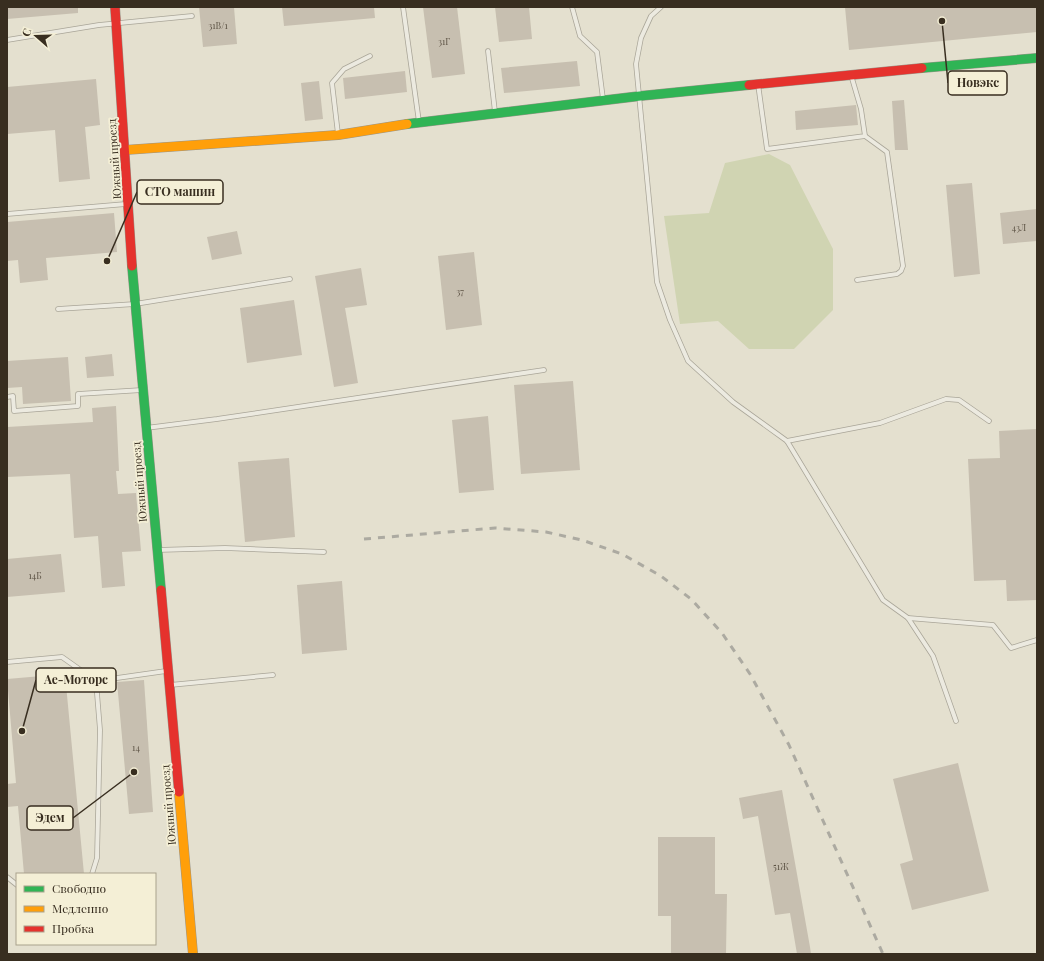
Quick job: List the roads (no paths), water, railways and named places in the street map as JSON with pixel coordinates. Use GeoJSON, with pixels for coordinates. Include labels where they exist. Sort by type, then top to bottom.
{"type":"FeatureCollection","features":[{"type":"Feature","properties":{"kind":"street","name":"Южный проезд"},"geometry":{"type":"LineString","coordinates":[[115,7],[126,150],[135,304],[193,954]]}},
{"type":"Feature","properties":{"kind":"street"},"geometry":{"type":"LineString","coordinates":[[126,150],[338,135],[495,112],[640,96],[851,74],[1037,58]]}},
{"type":"Feature","properties":{"kind":"lane"},"geometry":{"type":"LineString","coordinates":[[403,7],[419,122]]}},
{"type":"Feature","properties":{"kind":"lane"},"geometry":{"type":"LineString","coordinates":[[572,7],[580,36],[597,52],[603,101]]}},
{"type":"Feature","properties":{"kind":"lane"},"geometry":{"type":"LineString","coordinates":[[661,7],[651,16],[641,38],[636,64],[657,282],[670,320],[688,360],[734,402],[787,441],[883,600],[908,618],[933,656],[956,721]]}},
{"type":"Feature","properties":{"kind":"lane"},"geometry":{"type":"LineString","coordinates":[[7,40],[116,23],[192,16]]}},
{"type":"Feature","properties":{"kind":"lane"},"geometry":{"type":"LineString","coordinates":[[488,52],[495,112]]}},
{"type":"Feature","properties":{"kind":"lane"},"geometry":{"type":"LineString","coordinates":[[338,135],[332,83],[344,70],[370,56]]}},
{"type":"Feature","properties":{"kind":"lane"},"geometry":{"type":"LineString","coordinates":[[851,74],[861,109],[865,136]]}},
{"type":"Feature","properties":{"kind":"lane"},"geometry":{"type":"LineString","coordinates":[[758,84],[767,149],[865,136],[887,152],[903,266],[901,271],[897,274],[857,280]]}},
{"type":"Feature","properties":{"kind":"lane"},"geometry":{"type":"LineString","coordinates":[[7,214],[129,204]]}},
{"type":"Feature","properties":{"kind":"lane"},"geometry":{"type":"LineString","coordinates":[[58,309],[135,304],[290,279]]}},
{"type":"Feature","properties":{"kind":"lane"},"geometry":{"type":"LineString","coordinates":[[146,428],[217,420],[544,370]]}},
{"type":"Feature","properties":{"kind":"lane"},"geometry":{"type":"LineString","coordinates":[[7,397],[13,396],[14,411],[78,406],[78,394],[143,390]]}},
{"type":"Feature","properties":{"kind":"lane"},"geometry":{"type":"LineString","coordinates":[[787,441],[880,423],[946,399],[959,400],[989,420]]}},
{"type":"Feature","properties":{"kind":"lane"},"geometry":{"type":"LineString","coordinates":[[157,550],[225,548],[324,552]]}},
{"type":"Feature","properties":{"kind":"lane"},"geometry":{"type":"LineString","coordinates":[[908,618],[993,625],[1011,648],[1037,640]]}},
{"type":"Feature","properties":{"kind":"lane"},"geometry":{"type":"LineString","coordinates":[[7,662],[62,657],[96,681],[168,670]]}},
{"type":"Feature","properties":{"kind":"lane"},"geometry":{"type":"LineString","coordinates":[[169,685],[273,674]]}},
{"type":"Feature","properties":{"kind":"lane"},"geometry":{"type":"LineString","coordinates":[[92,873],[97,858],[100,730],[96,681]]}},
{"type":"Feature","properties":{"kind":"lane"},"geometry":{"type":"LineString","coordinates":[[7,877],[16,884]]}},
{"type":"Feature","properties":{"kind":"railway"},"geometry":{"type":"LineString","coordinates":[[364,539],[495,528],[546,532],[582,540],[622,554],[661,576],[691,599],[722,633],[750,674],[789,745],[883,954]]}},
{"type":"Feature","properties":{"kind":"place","name":"Новэкс"},"geometry":{"type":"Point","coordinates":[942,21]}},
{"type":"Feature","properties":{"kind":"place","name":"СТО машин"},"geometry":{"type":"Point","coordinates":[107,261]}},
{"type":"Feature","properties":{"kind":"place","name":"Ае-Моторс"},"geometry":{"type":"Point","coordinates":[22,731]}},
{"type":"Feature","properties":{"kind":"place","name":"Эдем"},"geometry":{"type":"Point","coordinates":[134,772]}}]}
